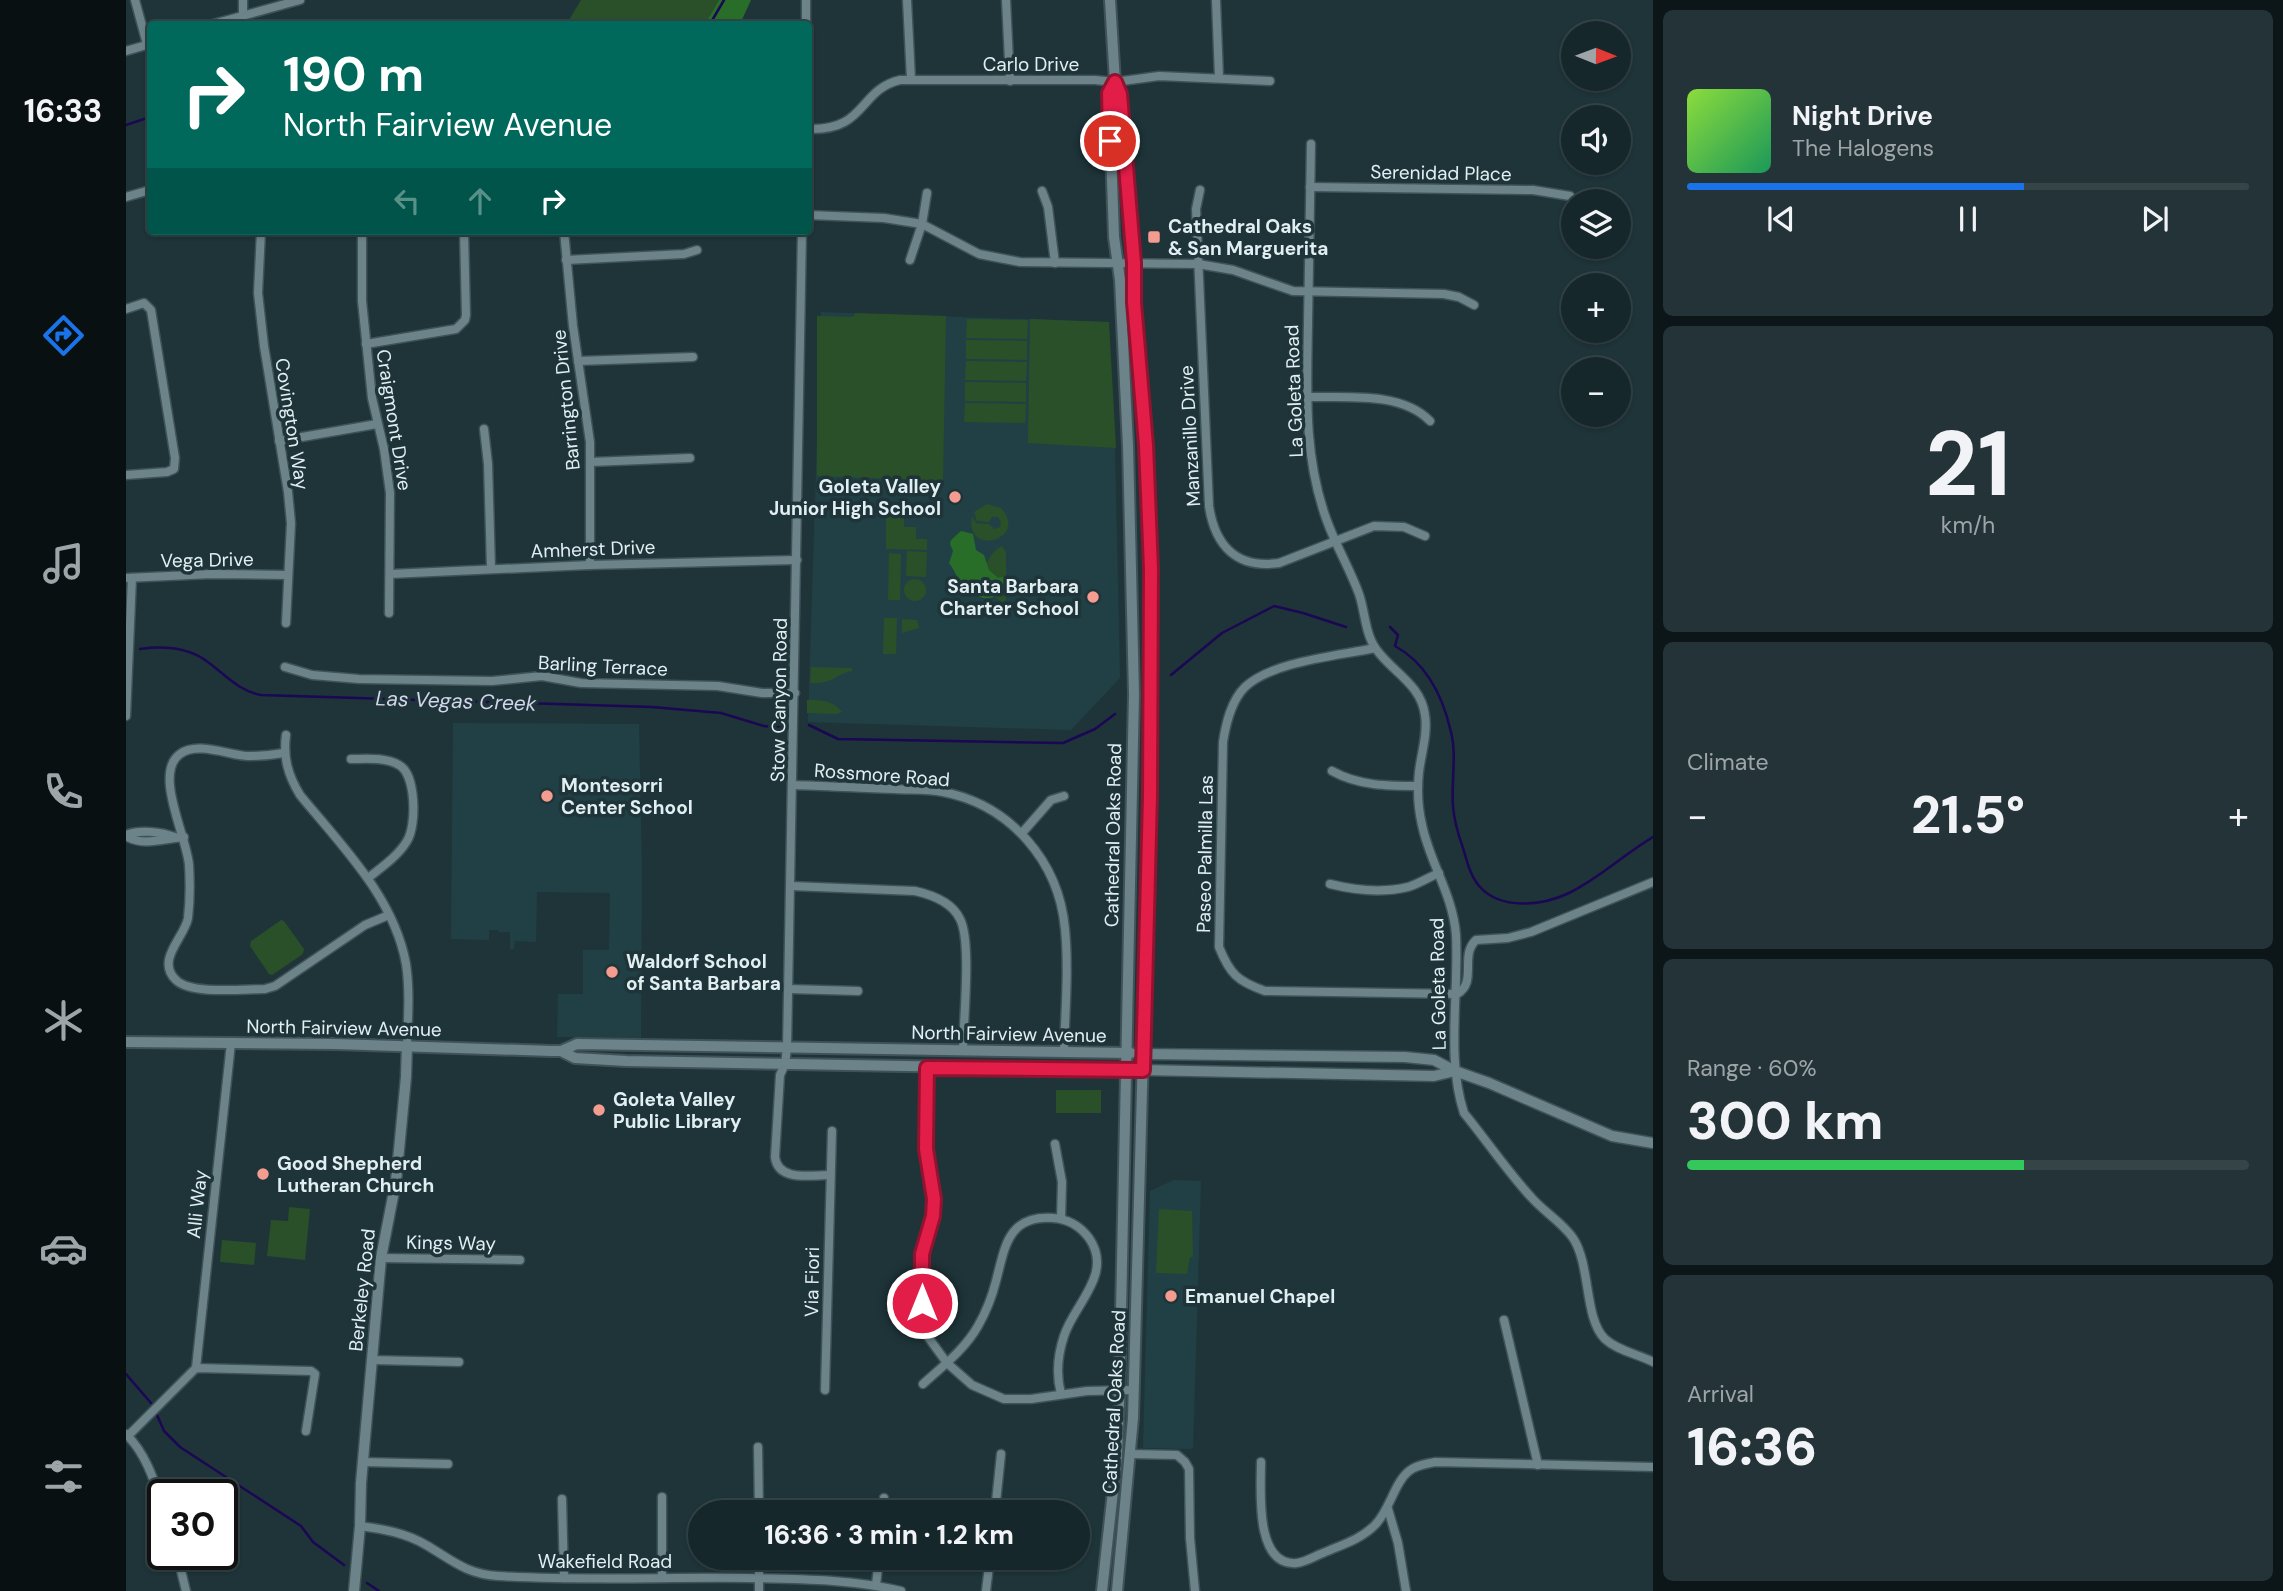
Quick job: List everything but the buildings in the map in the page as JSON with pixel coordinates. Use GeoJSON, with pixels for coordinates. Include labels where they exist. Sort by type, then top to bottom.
{"type":"FeatureCollection","features":[{"type":"Feature","properties":{"kind":"main road","name":"Cathedral Oaks Road"},"geometry":{"type":"LineString","coordinates":[[1110,0],[1115,82],[1120,94],[1134,263],[1134,302],[1146,445],[1151,569],[1150,797],[1134,1390],[1131,1454],[1117,1591]]}},
{"type":"Feature","properties":{"kind":"main road","name":"Cathedral Oaks Road"},"geometry":{"type":"LineString","coordinates":[[1102,1591],[1117,1455],[1133,710],[1132,570],[1109,93],[1115,82]]}},
{"type":"Feature","properties":{"kind":"main road","name":"North Fairview Avenue"},"geometry":{"type":"LineString","coordinates":[[126,1042],[407,1045],[561,1051],[575,1058],[614,1061],[1143,1070]]}},
{"type":"Feature","properties":{"kind":"main road","name":"North Fairview Avenue"},"geometry":{"type":"LineString","coordinates":[[561,1051],[577,1044],[1143,1054]]}},
{"type":"Feature","properties":{"kind":"street"},"geometry":{"type":"LineString","coordinates":[[135,0],[147,38]]}},
{"type":"Feature","properties":{"kind":"street"},"geometry":{"type":"LineString","coordinates":[[243,0],[243,20],[300,0]]}},
{"type":"Feature","properties":{"kind":"street"},"geometry":{"type":"LineString","coordinates":[[806,0],[806,21]]}},
{"type":"Feature","properties":{"kind":"street"},"geometry":{"type":"LineString","coordinates":[[907,0],[911,79]]}},
{"type":"Feature","properties":{"kind":"street"},"geometry":{"type":"LineString","coordinates":[[1006,0],[1010,81]]}},
{"type":"Feature","properties":{"kind":"street"},"geometry":{"type":"LineString","coordinates":[[1216,0],[1219,77]]}},
{"type":"Feature","properties":{"kind":"street"},"geometry":{"type":"LineString","coordinates":[[126,51],[147,45]]}},
{"type":"Feature","properties":{"kind":"street","name":"Carlo Drive"},"geometry":{"type":"LineString","coordinates":[[812,129],[825,130],[845,123],[861,110],[878,90],[889,83],[911,79],[1115,82],[1159,76],[1270,80]]}},
{"type":"Feature","properties":{"kind":"street","name":"La Goleta Road"},"geometry":{"type":"LineString","coordinates":[[1311,144],[1307,428],[1314,477],[1335,542],[1358,591],[1369,636],[1375,648],[1409,681],[1419,696],[1425,714],[1418,786],[1422,825],[1448,893],[1455,923],[1455,1071],[1459,1097],[1464,1113],[1531,1198],[1567,1230],[1575,1241],[1581,1254],[1596,1327],[1603,1337],[1613,1345],[1653,1362]]}},
{"type":"Feature","properties":{"kind":"street","name":"Serenidad Place"},"geometry":{"type":"LineString","coordinates":[[1311,187],[1533,190],[1561,195]]}},
{"type":"Feature","properties":{"kind":"street","name":"Manzanillo Drive"},"geometry":{"type":"LineString","coordinates":[[1200,190],[1196,209],[1209,506],[1212,524],[1218,537],[1236,556],[1263,565],[1279,563],[1374,526],[1404,527],[1425,536]]}},
{"type":"Feature","properties":{"kind":"street"},"geometry":{"type":"LineString","coordinates":[[126,197],[147,191]]}},
{"type":"Feature","properties":{"kind":"street"},"geometry":{"type":"LineString","coordinates":[[1042,191],[1048,207],[1055,262]]}},
{"type":"Feature","properties":{"kind":"street"},"geometry":{"type":"LineString","coordinates":[[910,260],[922,224],[927,193]]}},
{"type":"Feature","properties":{"kind":"street"},"geometry":{"type":"LineString","coordinates":[[812,215],[884,218],[922,224],[979,254],[1020,262],[1198,264],[1233,270],[1275,286],[1308,292],[1444,294],[1474,305]]}},
{"type":"Feature","properties":{"kind":"street","name":"Covington Way"},"geometry":{"type":"LineString","coordinates":[[261,235],[258,293],[291,523],[286,623]]}},
{"type":"Feature","properties":{"kind":"street","name":"Craigmont Drive"},"geometry":{"type":"LineString","coordinates":[[362,235],[361,282],[366,344],[390,493],[389,613]]}},
{"type":"Feature","properties":{"kind":"street"},"geometry":{"type":"LineString","coordinates":[[366,344],[456,329],[465,320],[464,235]]}},
{"type":"Feature","properties":{"kind":"street","name":"Barrington Drive"},"geometry":{"type":"LineString","coordinates":[[564,235],[590,442],[590,565]]}},
{"type":"Feature","properties":{"kind":"street","name":"Stow Canyon Road"},"geometry":{"type":"LineString","coordinates":[[802,235],[789,989],[787,1048],[780,1076],[775,1157],[777,1167],[790,1175],[830,1175]]}},
{"type":"Feature","properties":{"kind":"street"},"geometry":{"type":"LineString","coordinates":[[566,260],[684,254],[697,250]]}},
{"type":"Feature","properties":{"kind":"street"},"geometry":{"type":"LineString","coordinates":[[126,309],[136,304],[151,302],[175,458],[174,469],[167,472],[126,475]]}},
{"type":"Feature","properties":{"kind":"street"},"geometry":{"type":"LineString","coordinates":[[465,320],[474,323]]}},
{"type":"Feature","properties":{"kind":"street"},"geometry":{"type":"LineString","coordinates":[[578,361],[693,357]]}},
{"type":"Feature","properties":{"kind":"street"},"geometry":{"type":"LineString","coordinates":[[1307,397],[1385,401],[1407,405],[1421,412],[1430,421]]}},
{"type":"Feature","properties":{"kind":"street"},"geometry":{"type":"LineString","coordinates":[[279,441],[377,424]]}},
{"type":"Feature","properties":{"kind":"street"},"geometry":{"type":"LineString","coordinates":[[484,429],[488,464],[491,568]]}},
{"type":"Feature","properties":{"kind":"street"},"geometry":{"type":"LineString","coordinates":[[591,462],[690,457]]}},
{"type":"Feature","properties":{"kind":"street","name":"Amherst Drive"},"geometry":{"type":"LineString","coordinates":[[390,574],[491,568],[797,560]]}},
{"type":"Feature","properties":{"kind":"street","name":"Vega Drive"},"geometry":{"type":"LineString","coordinates":[[129,578],[212,574],[288,575]]}},
{"type":"Feature","properties":{"kind":"street"},"geometry":{"type":"LineString","coordinates":[[126,716],[129,578]]}},
{"type":"Feature","properties":{"kind":"street","name":"Paseo Palmilla Las"},"geometry":{"type":"LineString","coordinates":[[1375,648],[1297,664],[1267,674],[1245,687],[1230,710],[1223,742],[1219,947],[1227,968],[1237,978],[1265,991],[1457,994]]}},
{"type":"Feature","properties":{"kind":"street","name":"Barling Terrace"},"geometry":{"type":"LineString","coordinates":[[285,667],[312,675],[359,679],[492,681],[542,676],[581,683],[718,686],[762,693],[795,693]]}},
{"type":"Feature","properties":{"kind":"street","name":"Berkeley Road"},"geometry":{"type":"LineString","coordinates":[[286,735],[284,752],[287,768],[300,795],[368,878],[398,935],[406,963],[406,1077],[396,1181],[381,1258],[362,1462],[355,1591]]}},
{"type":"Feature","properties":{"kind":"street"},"geometry":{"type":"LineString","coordinates":[[284,752],[247,756],[192,748],[177,755],[171,764],[170,788],[179,837],[189,862],[188,920],[172,948],[169,961],[177,982],[202,989],[265,989],[275,986],[365,925],[389,915]]}},
{"type":"Feature","properties":{"kind":"street"},"geometry":{"type":"LineString","coordinates":[[351,759],[381,760],[398,764],[406,769],[412,786],[410,837],[391,860],[368,878]]}},
{"type":"Feature","properties":{"kind":"street"},"geometry":{"type":"LineString","coordinates":[[1332,771],[1346,779],[1367,783],[1418,786]]}},
{"type":"Feature","properties":{"kind":"street","name":"Rossmore Road"},"geometry":{"type":"LineString","coordinates":[[793,785],[943,792],[991,810],[1022,833],[1044,861],[1063,911],[1066,949],[1064,1052]]}},
{"type":"Feature","properties":{"kind":"street"},"geometry":{"type":"LineString","coordinates":[[1022,833],[1051,800],[1064,796]]}},
{"type":"Feature","properties":{"kind":"street"},"geometry":{"type":"LineString","coordinates":[[126,836],[132,832],[179,837]]}},
{"type":"Feature","properties":{"kind":"street"},"geometry":{"type":"LineString","coordinates":[[1330,884],[1359,889],[1409,887],[1439,873]]}},
{"type":"Feature","properties":{"kind":"street"},"geometry":{"type":"LineString","coordinates":[[1457,994],[1465,989],[1468,982],[1468,951],[1476,940],[1508,938],[1531,932],[1653,882]]}},
{"type":"Feature","properties":{"kind":"street"},"geometry":{"type":"LineString","coordinates":[[791,886],[915,891],[931,895],[952,908],[960,917],[966,942],[962,1051]]}},
{"type":"Feature","properties":{"kind":"street"},"geometry":{"type":"LineString","coordinates":[[789,989],[859,991]]}},
{"type":"Feature","properties":{"kind":"street","name":"Alli Way"},"geometry":{"type":"LineString","coordinates":[[196,1367],[231,1043]]}},
{"type":"Feature","properties":{"kind":"street","name":"North Fairview Avenue"},"geometry":{"type":"LineString","coordinates":[[1143,1054],[1434,1059],[1455,1071],[1612,1136],[1653,1143]]}},
{"type":"Feature","properties":{"kind":"street"},"geometry":{"type":"LineString","coordinates":[[927,1068],[926,1149],[934,1199],[933,1216],[922,1254],[923,1324],[928,1337],[947,1363],[972,1385],[1004,1399],[1134,1390]]}},
{"type":"Feature","properties":{"kind":"street","name":"North Fairview Avenue"},"geometry":{"type":"LineString","coordinates":[[1143,1070],[1434,1076],[1455,1071]]}},
{"type":"Feature","properties":{"kind":"street","name":"Via Fiori"},"geometry":{"type":"LineString","coordinates":[[825,1390],[832,1131]]}},
{"type":"Feature","properties":{"kind":"street"},"geometry":{"type":"LineString","coordinates":[[1055,1144],[1062,1182],[1061,1219]]}},
{"type":"Feature","properties":{"kind":"street"},"geometry":{"type":"LineString","coordinates":[[923,1384],[967,1342],[986,1309],[998,1276],[1002,1253],[1014,1231],[1035,1220],[1061,1219],[1085,1232],[1092,1243],[1097,1265],[1092,1287],[1064,1335],[1058,1373],[1061,1394]]}},
{"type":"Feature","properties":{"kind":"street","name":"Kings Way"},"geometry":{"type":"LineString","coordinates":[[381,1258],[520,1260]]}},
{"type":"Feature","properties":{"kind":"street"},"geometry":{"type":"LineString","coordinates":[[1504,1320],[1538,1465]]}},
{"type":"Feature","properties":{"kind":"street"},"geometry":{"type":"LineString","coordinates":[[372,1360],[459,1362]]}},
{"type":"Feature","properties":{"kind":"street"},"geometry":{"type":"LineString","coordinates":[[153,1479],[150,1469],[127,1435],[196,1367],[311,1371],[315,1374],[306,1431]]}},
{"type":"Feature","properties":{"kind":"street"},"geometry":{"type":"LineString","coordinates":[[758,1447],[759,1500]]}},
{"type":"Feature","properties":{"kind":"street"},"geometry":{"type":"LineString","coordinates":[[996,1500],[1001,1454]]}},
{"type":"Feature","properties":{"kind":"street"},"geometry":{"type":"LineString","coordinates":[[1131,1454],[1177,1455],[1189,1469],[1195,1591]]}},
{"type":"Feature","properties":{"kind":"street"},"geometry":{"type":"LineString","coordinates":[[362,1462],[448,1464]]}},
{"type":"Feature","properties":{"kind":"street"},"geometry":{"type":"LineString","coordinates":[[1261,1462],[1261,1509],[1264,1528],[1274,1553],[1282,1559],[1300,1563],[1360,1538],[1388,1509],[1409,1471],[1420,1465],[1435,1462],[1653,1467]]}},
{"type":"Feature","properties":{"kind":"street"},"geometry":{"type":"LineString","coordinates":[[662,1497],[662,1577]]}},
{"type":"Feature","properties":{"kind":"street"},"geometry":{"type":"LineString","coordinates":[[562,1499],[564,1578]]}},
{"type":"Feature","properties":{"kind":"street"},"geometry":{"type":"LineString","coordinates":[[1388,1509],[1398,1543],[1406,1591]]}},
{"type":"Feature","properties":{"kind":"street","name":"Wakefield Road"},"geometry":{"type":"LineString","coordinates":[[360,1526],[380,1528],[411,1538],[457,1566],[498,1576],[836,1580],[901,1591]]}},
{"type":"Feature","properties":{"kind":"street"},"geometry":{"type":"LineString","coordinates":[[181,1570],[186,1591]]}},
{"type":"Feature","properties":{"kind":"street"},"geometry":{"type":"LineString","coordinates":[[759,1570],[759,1591]]}},
{"type":"Feature","properties":{"kind":"street"},"geometry":{"type":"LineString","coordinates":[[876,1585],[878,1570]]}},
{"type":"Feature","properties":{"kind":"street"},"geometry":{"type":"LineString","coordinates":[[986,1591],[989,1570]]}},
{"type":"Feature","properties":{"kind":"shaded area","name":"Goleta Valley Junior High School"},"geometry":{"type":"Polygon","coordinates":[[[821,312],[1107,322],[1115,452],[1120,678],[1071,730],[808,722],[821,312]]]}},
{"type":"Feature","properties":{"kind":"shaded area","name":"Montesorri Center School"},"geometry":{"type":"Polygon","coordinates":[[[453,723],[639,724],[641,1038],[557,1037],[558,994],[583,994],[583,950],[609,950],[610,893],[537,892],[536,942],[515,941],[514,949],[510,949],[510,932],[498,930],[489,930],[489,940],[451,939],[453,723]]]}},
{"type":"Feature","properties":{"kind":"shaded area"},"geometry":{"type":"Polygon","coordinates":[[[1174,1180],[1201,1181],[1193,1449],[1143,1448],[1150,1191],[1174,1180]]]}},
{"type":"Feature","properties":{"kind":"green space"},"geometry":{"type":"Polygon","coordinates":[[[581,0],[719,0],[707,21],[552,21],[569,20],[581,0]]]}},
{"type":"Feature","properties":{"kind":"green space"},"geometry":{"type":"Polygon","coordinates":[[[719,0],[751,0],[741,21],[707,21],[719,0]]]}},
{"type":"Feature","properties":{"kind":"green space"},"geometry":{"type":"Polygon","coordinates":[[[855,313],[946,316],[943,481],[817,476],[817,316],[850,317],[855,313]]]}},
{"type":"Feature","properties":{"kind":"green space"},"geometry":{"type":"Polygon","coordinates":[[[967,319],[1028,320],[1027,339],[966,338],[967,319]]]}},
{"type":"Feature","properties":{"kind":"green space"},"geometry":{"type":"Polygon","coordinates":[[[1030,319],[1109,322],[1116,448],[1028,443],[1030,319]]]}},
{"type":"Feature","properties":{"kind":"green space"},"geometry":{"type":"Polygon","coordinates":[[[966,340],[1027,341],[1027,360],[966,359],[966,340]]]}},
{"type":"Feature","properties":{"kind":"green space"},"geometry":{"type":"Polygon","coordinates":[[[966,361],[1027,362],[1026,381],[965,380],[966,361]]]}},
{"type":"Feature","properties":{"kind":"green space"},"geometry":{"type":"Polygon","coordinates":[[[965,382],[1026,383],[1026,402],[965,401],[965,382]]]}},
{"type":"Feature","properties":{"kind":"green space"},"geometry":{"type":"Polygon","coordinates":[[[965,403],[1026,404],[1025,423],[964,422],[965,403]]]}},
{"type":"Feature","properties":{"kind":"green space"},"geometry":{"type":"Polygon","coordinates":[[[987,504],[1001,508],[1008,519],[1008,528],[994,540],[985,541],[977,537],[972,529],[972,516],[976,523],[989,524],[994,529],[1000,527],[1001,522],[998,517],[992,517],[989,522],[977,521],[974,512],[987,504]]]}},
{"type":"Feature","properties":{"kind":"green space"},"geometry":{"type":"Polygon","coordinates":[[[886,509],[904,509],[904,527],[916,527],[916,539],[927,539],[927,550],[886,549],[886,509]]]}},
{"type":"Feature","properties":{"kind":"green space"},"geometry":{"type":"Polygon","coordinates":[[[961,531],[973,534],[976,550],[984,555],[989,570],[998,578],[1007,580],[998,595],[979,597],[961,582],[949,563],[953,551],[951,540],[961,531]]]}},
{"type":"Feature","properties":{"kind":"green space"},"geometry":{"type":"Polygon","coordinates":[[[1002,546],[1006,552],[1006,600],[1003,603],[991,594],[987,573],[988,561],[1002,546]]]}},
{"type":"Feature","properties":{"kind":"green space"},"geometry":{"type":"Polygon","coordinates":[[[907,551],[927,552],[926,577],[906,576],[907,551]]]}},
{"type":"Feature","properties":{"kind":"green space"},"geometry":{"type":"Polygon","coordinates":[[[889,553],[901,554],[900,600],[888,600],[889,553]]]}},
{"type":"Feature","properties":{"kind":"green space"},"geometry":{"type":"Polygon","coordinates":[[[911,579],[919,579],[926,586],[926,594],[919,601],[911,601],[904,594],[904,586],[911,579]]]}},
{"type":"Feature","properties":{"kind":"green space"},"geometry":{"type":"Polygon","coordinates":[[[884,618],[897,618],[896,654],[883,654],[884,618]]]}},
{"type":"Feature","properties":{"kind":"green space"},"geometry":{"type":"Polygon","coordinates":[[[902,619],[917,620],[919,628],[902,633],[902,619]]]}},
{"type":"Feature","properties":{"kind":"green space"},"geometry":{"type":"Polygon","coordinates":[[[811,667],[852,668],[852,671],[829,681],[810,683],[811,667]]]}},
{"type":"Feature","properties":{"kind":"green space"},"geometry":{"type":"Polygon","coordinates":[[[807,700],[831,703],[842,712],[807,713],[807,700]]]}},
{"type":"Feature","properties":{"kind":"green space"},"geometry":{"type":"Polygon","coordinates":[[[281,920],[304,949],[303,954],[272,975],[250,946],[251,941],[281,920]]]}},
{"type":"Feature","properties":{"kind":"green space"},"geometry":{"type":"Polygon","coordinates":[[[1056,1090],[1101,1090],[1101,1113],[1056,1113],[1056,1090]]]}},
{"type":"Feature","properties":{"kind":"green space"},"geometry":{"type":"Polygon","coordinates":[[[289,1207],[310,1209],[305,1260],[267,1256],[271,1220],[288,1221],[289,1207]]]}},
{"type":"Feature","properties":{"kind":"green space"},"geometry":{"type":"Polygon","coordinates":[[[1159,1209],[1192,1211],[1193,1257],[1190,1257],[1187,1274],[1156,1273],[1159,1209]]]}},
{"type":"Feature","properties":{"kind":"green space"},"geometry":{"type":"Polygon","coordinates":[[[222,1240],[256,1243],[254,1265],[220,1262],[222,1240]]]}},
{"type":"Feature","properties":{"kind":"waterway"},"geometry":{"type":"LineString","coordinates":[[712,21],[724,0]]}},
{"type":"Feature","properties":{"kind":"waterway"},"geometry":{"type":"LineString","coordinates":[[126,125],[147,118]]}},
{"type":"Feature","properties":{"kind":"waterway","name":"Las Vegas Creek"},"geometry":{"type":"LineString","coordinates":[[1171,675],[1222,633],[1274,606],[1346,627]]}},
{"type":"Feature","properties":{"kind":"waterway","name":"Las Vegas Creek"},"geometry":{"type":"LineString","coordinates":[[1390,627],[1398,635],[1395,646],[1417,662],[1444,706],[1453,741],[1456,827],[1471,873],[1480,887],[1489,894],[1510,902],[1547,901],[1569,893],[1591,880],[1653,837]]}},
{"type":"Feature","properties":{"kind":"waterway","name":"Las Vegas Creek"},"geometry":{"type":"LineString","coordinates":[[140,649],[165,648],[190,652],[205,660],[238,686],[261,695],[652,707],[721,713],[764,726],[784,728]]}},
{"type":"Feature","properties":{"kind":"waterway","name":"Las Vegas Creek"},"geometry":{"type":"LineString","coordinates":[[809,725],[838,739],[1063,743],[1095,729],[1115,714]]}},
{"type":"Feature","properties":{"kind":"waterway"},"geometry":{"type":"LineString","coordinates":[[126,1374],[151,1403]]}},
{"type":"Feature","properties":{"kind":"waterway"},"geometry":{"type":"LineString","coordinates":[[157,1415],[164,1431],[180,1447],[301,1526],[313,1542],[344,1565]]}},
{"type":"Feature","properties":{"kind":"waterway"},"geometry":{"type":"LineString","coordinates":[[367,1583],[379,1591]]}},
{"type":"Feature","properties":{"kind":"place","name":"Cathedral Oaks & San Marguerita"},"geometry":{"type":"Point","coordinates":[1154,237]}},
{"type":"Feature","properties":{"kind":"place","name":"Goleta Valley Junior High School"},"geometry":{"type":"Point","coordinates":[955,497]}},
{"type":"Feature","properties":{"kind":"place","name":"Santa Barbara Charter School"},"geometry":{"type":"Point","coordinates":[1093,597]}},
{"type":"Feature","properties":{"kind":"place","name":"Montesorri Center School"},"geometry":{"type":"Point","coordinates":[547,796]}},
{"type":"Feature","properties":{"kind":"place","name":"Waldorf School of Santa Barbara"},"geometry":{"type":"Point","coordinates":[612,972]}},
{"type":"Feature","properties":{"kind":"place","name":"Goleta Valley Public Library"},"geometry":{"type":"Point","coordinates":[599,1110]}},
{"type":"Feature","properties":{"kind":"place","name":"Good Shepherd Lutheran Church"},"geometry":{"type":"Point","coordinates":[263,1174]}},
{"type":"Feature","properties":{"kind":"place","name":"Emanuel Chapel"},"geometry":{"type":"Point","coordinates":[1171,1296]}},
{"type":"Feature","properties":{"kind":"route"},"geometry":{"type":"LineString","coordinates":[[922,1303],[922,1254],[933,1216],[934,1199],[926,1149],[927,1068],[1143,1070],[1150,797],[1151,569],[1146,445],[1132,279],[1134,263],[1120,94],[1115,82],[1109,93],[1110,141]]}}]}
